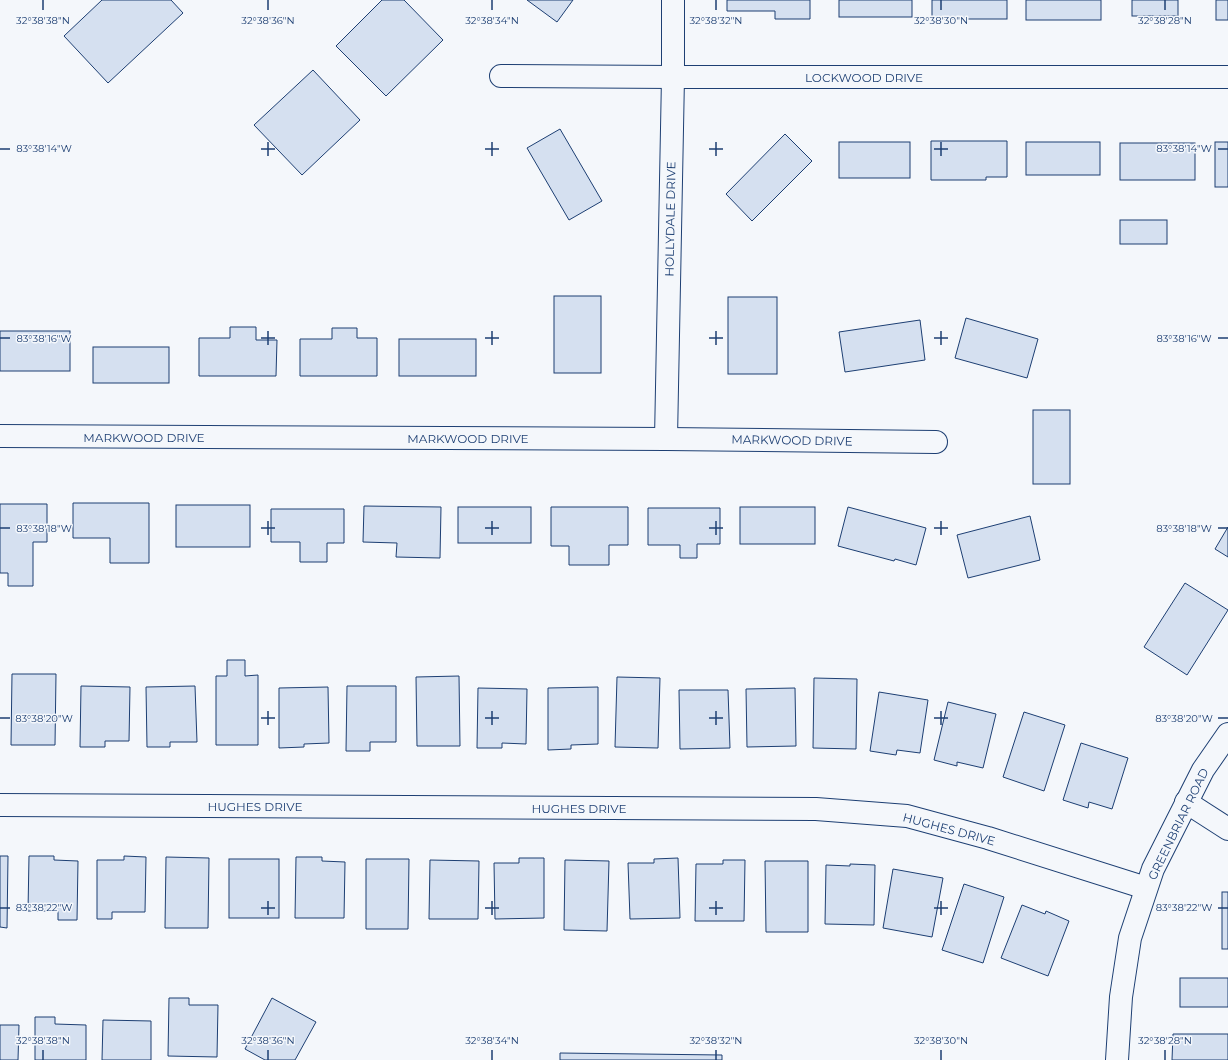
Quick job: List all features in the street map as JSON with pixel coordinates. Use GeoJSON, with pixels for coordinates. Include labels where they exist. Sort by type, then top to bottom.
{"type":"FeatureCollection","features":[{"type":"Feature","properties":{"kind":"street","name":"HOLLYDALE DRIVE"},"geometry":{"type":"LineString","coordinates":[[666,439],[673,77],[673,0]]}},
{"type":"Feature","properties":{"kind":"street","name":"LOCKWOOD DRIVE"},"geometry":{"type":"LineString","coordinates":[[501,76],[1228,77]]}},
{"type":"Feature","properties":{"kind":"street","name":"MARKWOOD DRIVE"},"geometry":{"type":"LineString","coordinates":[[0,436],[666,439],[936,442]]}},
{"type":"Feature","properties":{"kind":"street","name":"GREENBRIAR ROAD"},"geometry":{"type":"LineString","coordinates":[[1117,1060],[1121,997],[1130,938],[1152,869],[1203,770],[1228,734]]}},
{"type":"Feature","properties":{"kind":"street"},"geometry":{"type":"LineString","coordinates":[[1186,802],[1228,829]]}},
{"type":"Feature","properties":{"kind":"street","name":"HUGHES DRIVE"},"geometry":{"type":"LineString","coordinates":[[0,805],[816,809],[861,812],[907,816],[988,838],[1146,888]]}},
{"type":"Feature","properties":{"kind":"building"},"geometry":{"type":"Polygon","coordinates":[[[102,0],[171,0],[183,13],[108,83],[64,36],[102,0]]]}},
{"type":"Feature","properties":{"kind":"building"},"geometry":{"type":"Polygon","coordinates":[[[382,0],[404,0],[443,40],[386,96],[336,46],[382,0]]]}},
{"type":"Feature","properties":{"kind":"building"},"geometry":{"type":"Polygon","coordinates":[[[527,0],[573,0],[557,22],[527,0]]]}},
{"type":"Feature","properties":{"kind":"building"},"geometry":{"type":"Polygon","coordinates":[[[727,0],[810,0],[810,19],[775,19],[775,11],[727,11],[727,0]]]}},
{"type":"Feature","properties":{"kind":"building"},"geometry":{"type":"Polygon","coordinates":[[[839,0],[912,0],[912,17],[839,17],[839,0]]]}},
{"type":"Feature","properties":{"kind":"building"},"geometry":{"type":"Polygon","coordinates":[[[932,0],[1007,0],[1007,19],[932,19],[932,0]]]}},
{"type":"Feature","properties":{"kind":"building"},"geometry":{"type":"Polygon","coordinates":[[[1026,0],[1101,0],[1101,20],[1026,20],[1026,0]]]}},
{"type":"Feature","properties":{"kind":"building"},"geometry":{"type":"Polygon","coordinates":[[[1132,0],[1178,0],[1178,16],[1132,16],[1132,0]]]}},
{"type":"Feature","properties":{"kind":"building"},"geometry":{"type":"Polygon","coordinates":[[[1216,0],[1228,0],[1228,20],[1216,20],[1216,0]]]}},
{"type":"Feature","properties":{"kind":"building"},"geometry":{"type":"Polygon","coordinates":[[[313,70],[360,120],[302,175],[254,125],[313,70]]]}},
{"type":"Feature","properties":{"kind":"building"},"geometry":{"type":"Polygon","coordinates":[[[560,129],[602,201],[569,220],[527,148],[560,129]]]}},
{"type":"Feature","properties":{"kind":"building"},"geometry":{"type":"Polygon","coordinates":[[[785,134],[812,161],[752,221],[726,194],[785,134]]]}},
{"type":"Feature","properties":{"kind":"building"},"geometry":{"type":"Polygon","coordinates":[[[931,141],[1007,141],[1007,177],[986,177],[986,180],[931,180],[931,141]]]}},
{"type":"Feature","properties":{"kind":"building"},"geometry":{"type":"Polygon","coordinates":[[[839,142],[910,142],[910,178],[839,178],[839,142]]]}},
{"type":"Feature","properties":{"kind":"building"},"geometry":{"type":"Polygon","coordinates":[[[1026,142],[1100,142],[1100,175],[1026,175],[1026,142]]]}},
{"type":"Feature","properties":{"kind":"building"},"geometry":{"type":"Polygon","coordinates":[[[1215,142],[1228,142],[1228,187],[1215,187],[1215,142]]]}},
{"type":"Feature","properties":{"kind":"building"},"geometry":{"type":"Polygon","coordinates":[[[1120,143],[1195,143],[1195,180],[1120,180],[1120,143]]]}},
{"type":"Feature","properties":{"kind":"building"},"geometry":{"type":"Polygon","coordinates":[[[1120,220],[1167,220],[1167,244],[1120,244],[1120,220]]]}},
{"type":"Feature","properties":{"kind":"building"},"geometry":{"type":"Polygon","coordinates":[[[554,296],[601,296],[601,373],[554,373],[554,296]]]}},
{"type":"Feature","properties":{"kind":"building"},"geometry":{"type":"Polygon","coordinates":[[[728,297],[777,297],[777,374],[728,374],[728,297]]]}},
{"type":"Feature","properties":{"kind":"building"},"geometry":{"type":"Polygon","coordinates":[[[966,318],[1038,339],[1027,378],[955,358],[966,318]]]}},
{"type":"Feature","properties":{"kind":"building"},"geometry":{"type":"Polygon","coordinates":[[[920,320],[925,360],[845,372],[839,332],[920,320]]]}},
{"type":"Feature","properties":{"kind":"building"},"geometry":{"type":"Polygon","coordinates":[[[230,327],[256,327],[256,340],[277,340],[276,376],[199,376],[199,338],[230,338],[230,327]]]}},
{"type":"Feature","properties":{"kind":"building"},"geometry":{"type":"Polygon","coordinates":[[[332,328],[357,328],[357,338],[377,338],[377,376],[300,376],[300,339],[332,339],[332,328]]]}},
{"type":"Feature","properties":{"kind":"building"},"geometry":{"type":"Polygon","coordinates":[[[0,331],[70,331],[70,371],[0,371],[0,331]]]}},
{"type":"Feature","properties":{"kind":"building"},"geometry":{"type":"Polygon","coordinates":[[[399,339],[476,339],[476,376],[399,376],[399,339]]]}},
{"type":"Feature","properties":{"kind":"building"},"geometry":{"type":"Polygon","coordinates":[[[93,347],[169,347],[169,383],[93,383],[93,347]]]}},
{"type":"Feature","properties":{"kind":"building"},"geometry":{"type":"Polygon","coordinates":[[[1033,410],[1070,410],[1070,484],[1033,484],[1033,410]]]}},
{"type":"Feature","properties":{"kind":"building"},"geometry":{"type":"Polygon","coordinates":[[[73,503],[149,503],[149,563],[110,563],[110,538],[73,538],[73,503]]]}},
{"type":"Feature","properties":{"kind":"building"},"geometry":{"type":"Polygon","coordinates":[[[0,504],[47,504],[47,542],[33,542],[33,586],[8,586],[8,573],[0,573],[0,504]]]}},
{"type":"Feature","properties":{"kind":"building"},"geometry":{"type":"Polygon","coordinates":[[[176,505],[250,505],[250,547],[176,547],[176,505]]]}},
{"type":"Feature","properties":{"kind":"building"},"geometry":{"type":"Polygon","coordinates":[[[364,506],[441,507],[440,558],[396,557],[397,543],[363,542],[364,506]]]}},
{"type":"Feature","properties":{"kind":"building"},"geometry":{"type":"Polygon","coordinates":[[[458,507],[531,507],[531,543],[458,543],[458,507]]]}},
{"type":"Feature","properties":{"kind":"building"},"geometry":{"type":"Polygon","coordinates":[[[551,507],[628,507],[628,545],[609,545],[609,565],[569,565],[569,546],[551,546],[551,507]]]}},
{"type":"Feature","properties":{"kind":"building"},"geometry":{"type":"Polygon","coordinates":[[[740,507],[815,507],[815,544],[740,544],[740,507]]]}},
{"type":"Feature","properties":{"kind":"building"},"geometry":{"type":"Polygon","coordinates":[[[848,507],[926,528],[916,565],[895,559],[894,561],[838,546],[848,507]]]}},
{"type":"Feature","properties":{"kind":"building"},"geometry":{"type":"Polygon","coordinates":[[[648,508],[720,508],[720,544],[697,544],[697,558],[680,558],[680,545],[648,545],[648,508]]]}},
{"type":"Feature","properties":{"kind":"building"},"geometry":{"type":"Polygon","coordinates":[[[271,509],[344,509],[344,543],[327,543],[327,562],[300,562],[300,542],[271,542],[271,509]]]}},
{"type":"Feature","properties":{"kind":"building"},"geometry":{"type":"Polygon","coordinates":[[[1030,516],[1040,560],[968,578],[957,535],[1030,516]]]}},
{"type":"Feature","properties":{"kind":"building"},"geometry":{"type":"Polygon","coordinates":[[[1228,527],[1228,557],[1215,549],[1228,527]]]}},
{"type":"Feature","properties":{"kind":"building"},"geometry":{"type":"Polygon","coordinates":[[[1185,583],[1228,610],[1187,675],[1144,647],[1185,583]]]}},
{"type":"Feature","properties":{"kind":"building"},"geometry":{"type":"Polygon","coordinates":[[[227,660],[245,660],[245,676],[258,675],[258,745],[216,745],[216,676],[227,676],[227,660]]]}},
{"type":"Feature","properties":{"kind":"building"},"geometry":{"type":"Polygon","coordinates":[[[12,674],[56,674],[55,745],[11,745],[12,674]]]}},
{"type":"Feature","properties":{"kind":"building"},"geometry":{"type":"Polygon","coordinates":[[[459,676],[460,746],[417,746],[416,677],[459,676]]]}},
{"type":"Feature","properties":{"kind":"building"},"geometry":{"type":"Polygon","coordinates":[[[617,677],[660,678],[658,748],[615,747],[617,677]]]}},
{"type":"Feature","properties":{"kind":"building"},"geometry":{"type":"Polygon","coordinates":[[[814,678],[857,679],[856,749],[813,748],[814,678]]]}},
{"type":"Feature","properties":{"kind":"building"},"geometry":{"type":"Polygon","coordinates":[[[81,686],[130,687],[129,741],[105,741],[105,747],[80,747],[81,686]]]}},
{"type":"Feature","properties":{"kind":"building"},"geometry":{"type":"Polygon","coordinates":[[[195,686],[197,742],[170,742],[170,747],[147,747],[146,687],[195,686]]]}},
{"type":"Feature","properties":{"kind":"building"},"geometry":{"type":"Polygon","coordinates":[[[347,686],[396,686],[396,742],[370,742],[370,751],[346,751],[347,686]]]}},
{"type":"Feature","properties":{"kind":"building"},"geometry":{"type":"Polygon","coordinates":[[[328,687],[329,743],[304,744],[304,747],[279,748],[279,688],[328,687]]]}},
{"type":"Feature","properties":{"kind":"building"},"geometry":{"type":"Polygon","coordinates":[[[598,687],[598,744],[571,745],[571,749],[548,750],[548,688],[598,687]]]}},
{"type":"Feature","properties":{"kind":"building"},"geometry":{"type":"Polygon","coordinates":[[[478,688],[527,689],[526,744],[502,743],[502,748],[477,748],[478,688]]]}},
{"type":"Feature","properties":{"kind":"building"},"geometry":{"type":"Polygon","coordinates":[[[795,688],[796,746],[747,747],[746,689],[795,688]]]}},
{"type":"Feature","properties":{"kind":"building"},"geometry":{"type":"Polygon","coordinates":[[[679,690],[728,690],[730,748],[680,749],[679,690]]]}},
{"type":"Feature","properties":{"kind":"building"},"geometry":{"type":"Polygon","coordinates":[[[879,692],[928,700],[920,753],[897,750],[896,755],[870,751],[879,692]]]}},
{"type":"Feature","properties":{"kind":"building"},"geometry":{"type":"Polygon","coordinates":[[[948,702],[996,714],[983,768],[957,762],[957,766],[934,760],[948,702]]]}},
{"type":"Feature","properties":{"kind":"building"},"geometry":{"type":"Polygon","coordinates":[[[1024,712],[1065,725],[1044,791],[1003,777],[1024,712]]]}},
{"type":"Feature","properties":{"kind":"building"},"geometry":{"type":"Polygon","coordinates":[[[1081,743],[1128,758],[1112,809],[1089,802],[1088,808],[1063,800],[1081,743]]]}},
{"type":"Feature","properties":{"kind":"building"},"geometry":{"type":"Polygon","coordinates":[[[0,856],[8,856],[7,928],[0,927],[0,856]]]}},
{"type":"Feature","properties":{"kind":"building"},"geometry":{"type":"Polygon","coordinates":[[[29,856],[54,856],[54,860],[78,861],[77,920],[58,920],[58,911],[28,911],[29,856]]]}},
{"type":"Feature","properties":{"kind":"building"},"geometry":{"type":"Polygon","coordinates":[[[124,856],[146,857],[145,912],[112,912],[112,919],[97,919],[97,860],[124,860],[124,856]]]}},
{"type":"Feature","properties":{"kind":"building"},"geometry":{"type":"Polygon","coordinates":[[[166,857],[209,858],[208,928],[165,928],[166,857]]]}},
{"type":"Feature","properties":{"kind":"building"},"geometry":{"type":"Polygon","coordinates":[[[296,857],[322,857],[322,861],[345,862],[344,918],[295,918],[296,857]]]}},
{"type":"Feature","properties":{"kind":"building"},"geometry":{"type":"Polygon","coordinates":[[[519,858],[544,858],[544,918],[495,919],[494,863],[519,863],[519,858]]]}},
{"type":"Feature","properties":{"kind":"building"},"geometry":{"type":"Polygon","coordinates":[[[678,858],[680,918],[630,919],[628,863],[654,863],[654,859],[678,858]]]}},
{"type":"Feature","properties":{"kind":"building"},"geometry":{"type":"Polygon","coordinates":[[[229,859],[279,859],[279,918],[229,918],[229,859]]]}},
{"type":"Feature","properties":{"kind":"building"},"geometry":{"type":"Polygon","coordinates":[[[366,859],[409,859],[408,929],[366,929],[366,859]]]}},
{"type":"Feature","properties":{"kind":"building"},"geometry":{"type":"Polygon","coordinates":[[[430,860],[479,861],[478,919],[429,919],[430,860]]]}},
{"type":"Feature","properties":{"kind":"building"},"geometry":{"type":"Polygon","coordinates":[[[565,860],[609,861],[607,931],[564,930],[565,860]]]}},
{"type":"Feature","properties":{"kind":"building"},"geometry":{"type":"Polygon","coordinates":[[[723,860],[745,860],[744,921],[695,921],[696,864],[723,864],[723,860]]]}},
{"type":"Feature","properties":{"kind":"building"},"geometry":{"type":"Polygon","coordinates":[[[765,861],[808,861],[808,932],[766,932],[765,861]]]}},
{"type":"Feature","properties":{"kind":"building"},"geometry":{"type":"Polygon","coordinates":[[[850,864],[875,865],[874,925],[825,924],[826,865],[850,866],[850,864]]]}},
{"type":"Feature","properties":{"kind":"building"},"geometry":{"type":"Polygon","coordinates":[[[893,869],[943,878],[932,937],[883,928],[893,869]]]}},
{"type":"Feature","properties":{"kind":"building"},"geometry":{"type":"Polygon","coordinates":[[[964,884],[1004,897],[983,963],[942,950],[964,884]]]}},
{"type":"Feature","properties":{"kind":"building"},"geometry":{"type":"Polygon","coordinates":[[[1222,892],[1228,892],[1228,949],[1222,949],[1222,892]]]}},
{"type":"Feature","properties":{"kind":"building"},"geometry":{"type":"Polygon","coordinates":[[[1022,905],[1045,914],[1046,911],[1069,921],[1048,976],[1001,958],[1022,905]]]}},
{"type":"Feature","properties":{"kind":"building"},"geometry":{"type":"Polygon","coordinates":[[[1180,978],[1228,978],[1228,1007],[1180,1007],[1180,978]]]}},
{"type":"Feature","properties":{"kind":"building"},"geometry":{"type":"Polygon","coordinates":[[[169,998],[189,998],[189,1005],[218,1005],[217,1057],[168,1056],[169,998]]]}},
{"type":"Feature","properties":{"kind":"building"},"geometry":{"type":"Polygon","coordinates":[[[272,998],[316,1022],[295,1060],[265,1060],[245,1049],[272,998]]]}},
{"type":"Feature","properties":{"kind":"building"},"geometry":{"type":"Polygon","coordinates":[[[35,1017],[55,1017],[55,1024],[86,1025],[86,1060],[35,1060],[35,1017]]]}},
{"type":"Feature","properties":{"kind":"building"},"geometry":{"type":"Polygon","coordinates":[[[103,1020],[151,1021],[151,1060],[102,1060],[103,1020]]]}},
{"type":"Feature","properties":{"kind":"building"},"geometry":{"type":"Polygon","coordinates":[[[0,1025],[19,1025],[18,1060],[0,1060],[0,1025]]]}},
{"type":"Feature","properties":{"kind":"building"},"geometry":{"type":"Polygon","coordinates":[[[1173,1034],[1228,1034],[1228,1060],[1172,1060],[1173,1034]]]}},
{"type":"Feature","properties":{"kind":"building"},"geometry":{"type":"Polygon","coordinates":[[[560,1053],[722,1055],[722,1060],[560,1060],[560,1053]]]}}]}
